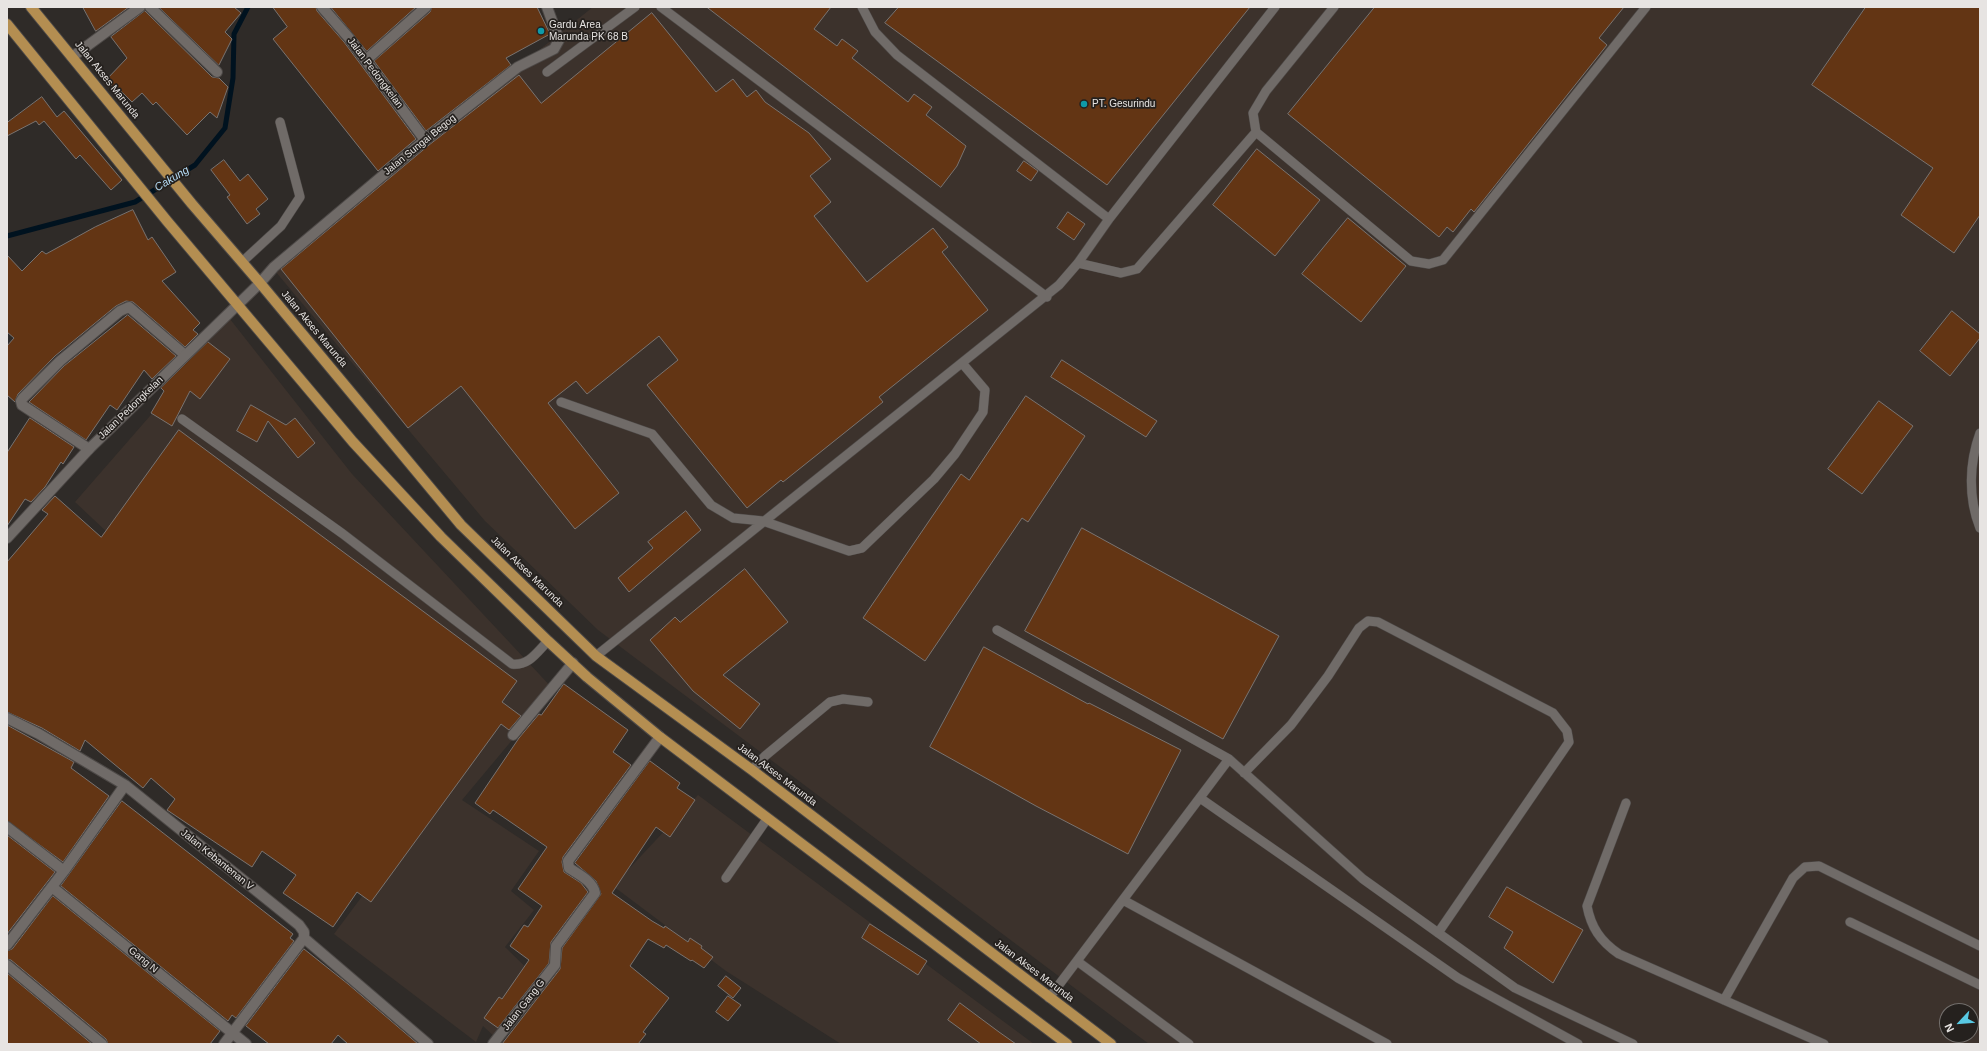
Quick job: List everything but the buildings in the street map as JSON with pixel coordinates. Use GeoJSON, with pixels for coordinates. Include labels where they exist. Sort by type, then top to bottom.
{"type":"FeatureCollection","features":[{"type":"Feature","properties":{"kind":"main road","name":"Jalan Akses Marunda"},"geometry":{"type":"LineString","coordinates":[[31,7],[192,204],[260,283],[461,525],[596,656],[752,770],[1111,1044]]}},
{"type":"Feature","properties":{"kind":"main road"},"geometry":{"type":"LineString","coordinates":[[7,24],[167,221],[353,442],[430,526],[548,641],[660,737],[1067,1044]]}},
{"type":"Feature","properties":{"kind":"street"},"geometry":{"type":"LineString","coordinates":[[72,57],[140,7]]}},
{"type":"Feature","properties":{"kind":"street"},"geometry":{"type":"LineString","coordinates":[[150,7],[217,72]]}},
{"type":"Feature","properties":{"kind":"street","name":"Jalan Pedongkelan"},"geometry":{"type":"LineString","coordinates":[[322,7],[366,60],[425,140]]}},
{"type":"Feature","properties":{"kind":"street"},"geometry":{"type":"LineString","coordinates":[[366,60],[426,7]]}},
{"type":"Feature","properties":{"kind":"street","name":"Jalan Sungai Begog"},"geometry":{"type":"LineString","coordinates":[[260,283],[274,267],[425,140],[518,67],[554,49],[559,40],[556,26],[547,7]]}},
{"type":"Feature","properties":{"kind":"street","name":"Jalan Pedongkelan"},"geometry":{"type":"LineString","coordinates":[[7,538],[22,520],[90,449],[260,283]]}},
{"type":"Feature","properties":{"kind":"street"},"geometry":{"type":"LineString","coordinates":[[90,449],[22,406],[21,401],[23,398],[60,361],[120,311],[127,307],[129,307],[185,355]]}},
{"type":"Feature","properties":{"kind":"street"},"geometry":{"type":"LineString","coordinates":[[513,735],[573,663]]}},
{"type":"Feature","properties":{"kind":"street","name":"Jalan Kebantenan V"},"geometry":{"type":"LineString","coordinates":[[7,718],[39,734],[124,785],[299,925],[304,932],[304,938],[428,1044]]}},
{"type":"Feature","properties":{"kind":"street","name":"Jalan Gang G"},"geometry":{"type":"LineString","coordinates":[[493,1044],[555,965],[556,946],[595,893],[594,887],[589,882],[569,868],[568,861],[660,737]]}},
{"type":"Feature","properties":{"kind":"street"},"geometry":{"type":"LineString","coordinates":[[7,945],[64,871],[124,785]]}},
{"type":"Feature","properties":{"kind":"street"},"geometry":{"type":"LineString","coordinates":[[7,827],[64,871]]}},
{"type":"Feature","properties":{"kind":"street","name":"Gang N"},"geometry":{"type":"LineString","coordinates":[[52,887],[246,1044]]}},
{"type":"Feature","properties":{"kind":"street"},"geometry":{"type":"LineString","coordinates":[[224,1044],[304,938]]}},
{"type":"Feature","properties":{"kind":"street"},"geometry":{"type":"LineString","coordinates":[[7,965],[102,1044]]}},
{"type":"Feature","properties":{"kind":"lane"},"geometry":{"type":"LineString","coordinates":[[547,72],[635,7]]}},
{"type":"Feature","properties":{"kind":"lane"},"geometry":{"type":"LineString","coordinates":[[661,7],[1047,297]]}},
{"type":"Feature","properties":{"kind":"lane"},"geometry":{"type":"LineString","coordinates":[[862,7],[875,32],[897,55],[1109,219]]}},
{"type":"Feature","properties":{"kind":"lane"},"geometry":{"type":"LineString","coordinates":[[596,656],[763,521],[1047,297],[1078,263],[1109,219],[1275,7]]}},
{"type":"Feature","properties":{"kind":"lane"},"geometry":{"type":"LineString","coordinates":[[1334,7],[1266,91],[1253,113],[1256,132],[1411,261],[1429,264],[1443,260],[1646,7]]}},
{"type":"Feature","properties":{"kind":"lane"},"geometry":{"type":"LineString","coordinates":[[242,262],[281,226],[300,197],[280,122]]}},
{"type":"Feature","properties":{"kind":"lane"},"geometry":{"type":"LineString","coordinates":[[1078,263],[1121,272],[1137,269],[1256,132]]}},
{"type":"Feature","properties":{"kind":"lane"},"geometry":{"type":"LineString","coordinates":[[561,402],[652,434],[711,505],[733,518],[763,521],[849,551],[862,548],[934,479],[956,454],[983,412],[985,390],[962,363]]}},
{"type":"Feature","properties":{"kind":"lane"},"geometry":{"type":"LineString","coordinates":[[182,419],[343,534],[512,664],[521,665],[528,661],[548,641]]}},
{"type":"Feature","properties":{"kind":"lane"},"geometry":{"type":"LineString","coordinates":[[1980,433],[1970,476],[1975,516],[1980,528]]}},
{"type":"Feature","properties":{"kind":"lane"},"geometry":{"type":"LineString","coordinates":[[1244,773],[1291,725],[1328,676],[1359,628],[1368,621],[1378,622],[1553,713],[1567,731],[1569,742],[1438,933]]}},
{"type":"Feature","properties":{"kind":"lane"},"geometry":{"type":"LineString","coordinates":[[997,630],[1229,759],[1363,879],[1514,988],[1633,1044]]}},
{"type":"Feature","properties":{"kind":"lane"},"geometry":{"type":"LineString","coordinates":[[752,770],[783,741],[830,702],[843,699],[868,702]]}},
{"type":"Feature","properties":{"kind":"lane"},"geometry":{"type":"LineString","coordinates":[[1049,998],[1229,759]]}},
{"type":"Feature","properties":{"kind":"lane"},"geometry":{"type":"LineString","coordinates":[[1200,798],[1458,978],[1578,1044]]}},
{"type":"Feature","properties":{"kind":"lane"},"geometry":{"type":"LineString","coordinates":[[1626,803],[1587,906],[1590,923],[1607,946],[1618,954],[1824,1044]]}},
{"type":"Feature","properties":{"kind":"lane"},"geometry":{"type":"LineString","coordinates":[[726,878],[767,819]]}},
{"type":"Feature","properties":{"kind":"lane"},"geometry":{"type":"LineString","coordinates":[[1724,1000],[1793,878],[1805,868],[1820,866],[1980,946]]}},
{"type":"Feature","properties":{"kind":"lane"},"geometry":{"type":"LineString","coordinates":[[1123,900],[1388,1044]]}},
{"type":"Feature","properties":{"kind":"lane"},"geometry":{"type":"LineString","coordinates":[[1850,922],[1980,985]]}},
{"type":"Feature","properties":{"kind":"lane"},"geometry":{"type":"LineString","coordinates":[[1077,961],[1189,1044]]}},
{"type":"Feature","properties":{"kind":"shaded area"},"geometry":{"type":"Polygon","coordinates":[[[593,7],[1980,7],[1980,1044],[1149,1044],[598,630],[485,521],[270,265],[593,7]]]}},
{"type":"Feature","properties":{"kind":"shaded area"},"geometry":{"type":"Polygon","coordinates":[[[226,314],[352,474],[554,690],[462,800],[539,851],[511,891],[534,910],[505,947],[543,984],[497,1039],[483,1026],[476,1042],[334,934],[363,895],[109,534],[75,502],[163,401],[226,314]]]}},
{"type":"Feature","properties":{"kind":"shaded area"},"geometry":{"type":"Polygon","coordinates":[[[698,795],[1034,1044],[841,1044],[726,971],[613,886],[698,795]]]}},
{"type":"Feature","properties":{"kind":"waterway","name":"Cakung"},"geometry":{"type":"LineString","coordinates":[[7,236],[135,202],[195,165],[225,128],[233,78],[234,34],[248,7]]}},
{"type":"Feature","properties":{"kind":"place","name":"Gardu Area Marunda PK 68 B"},"geometry":{"type":"Point","coordinates":[541,31]}},
{"type":"Feature","properties":{"kind":"place","name":"PT. Gesurindu"},"geometry":{"type":"Point","coordinates":[1084,104]}}]}
